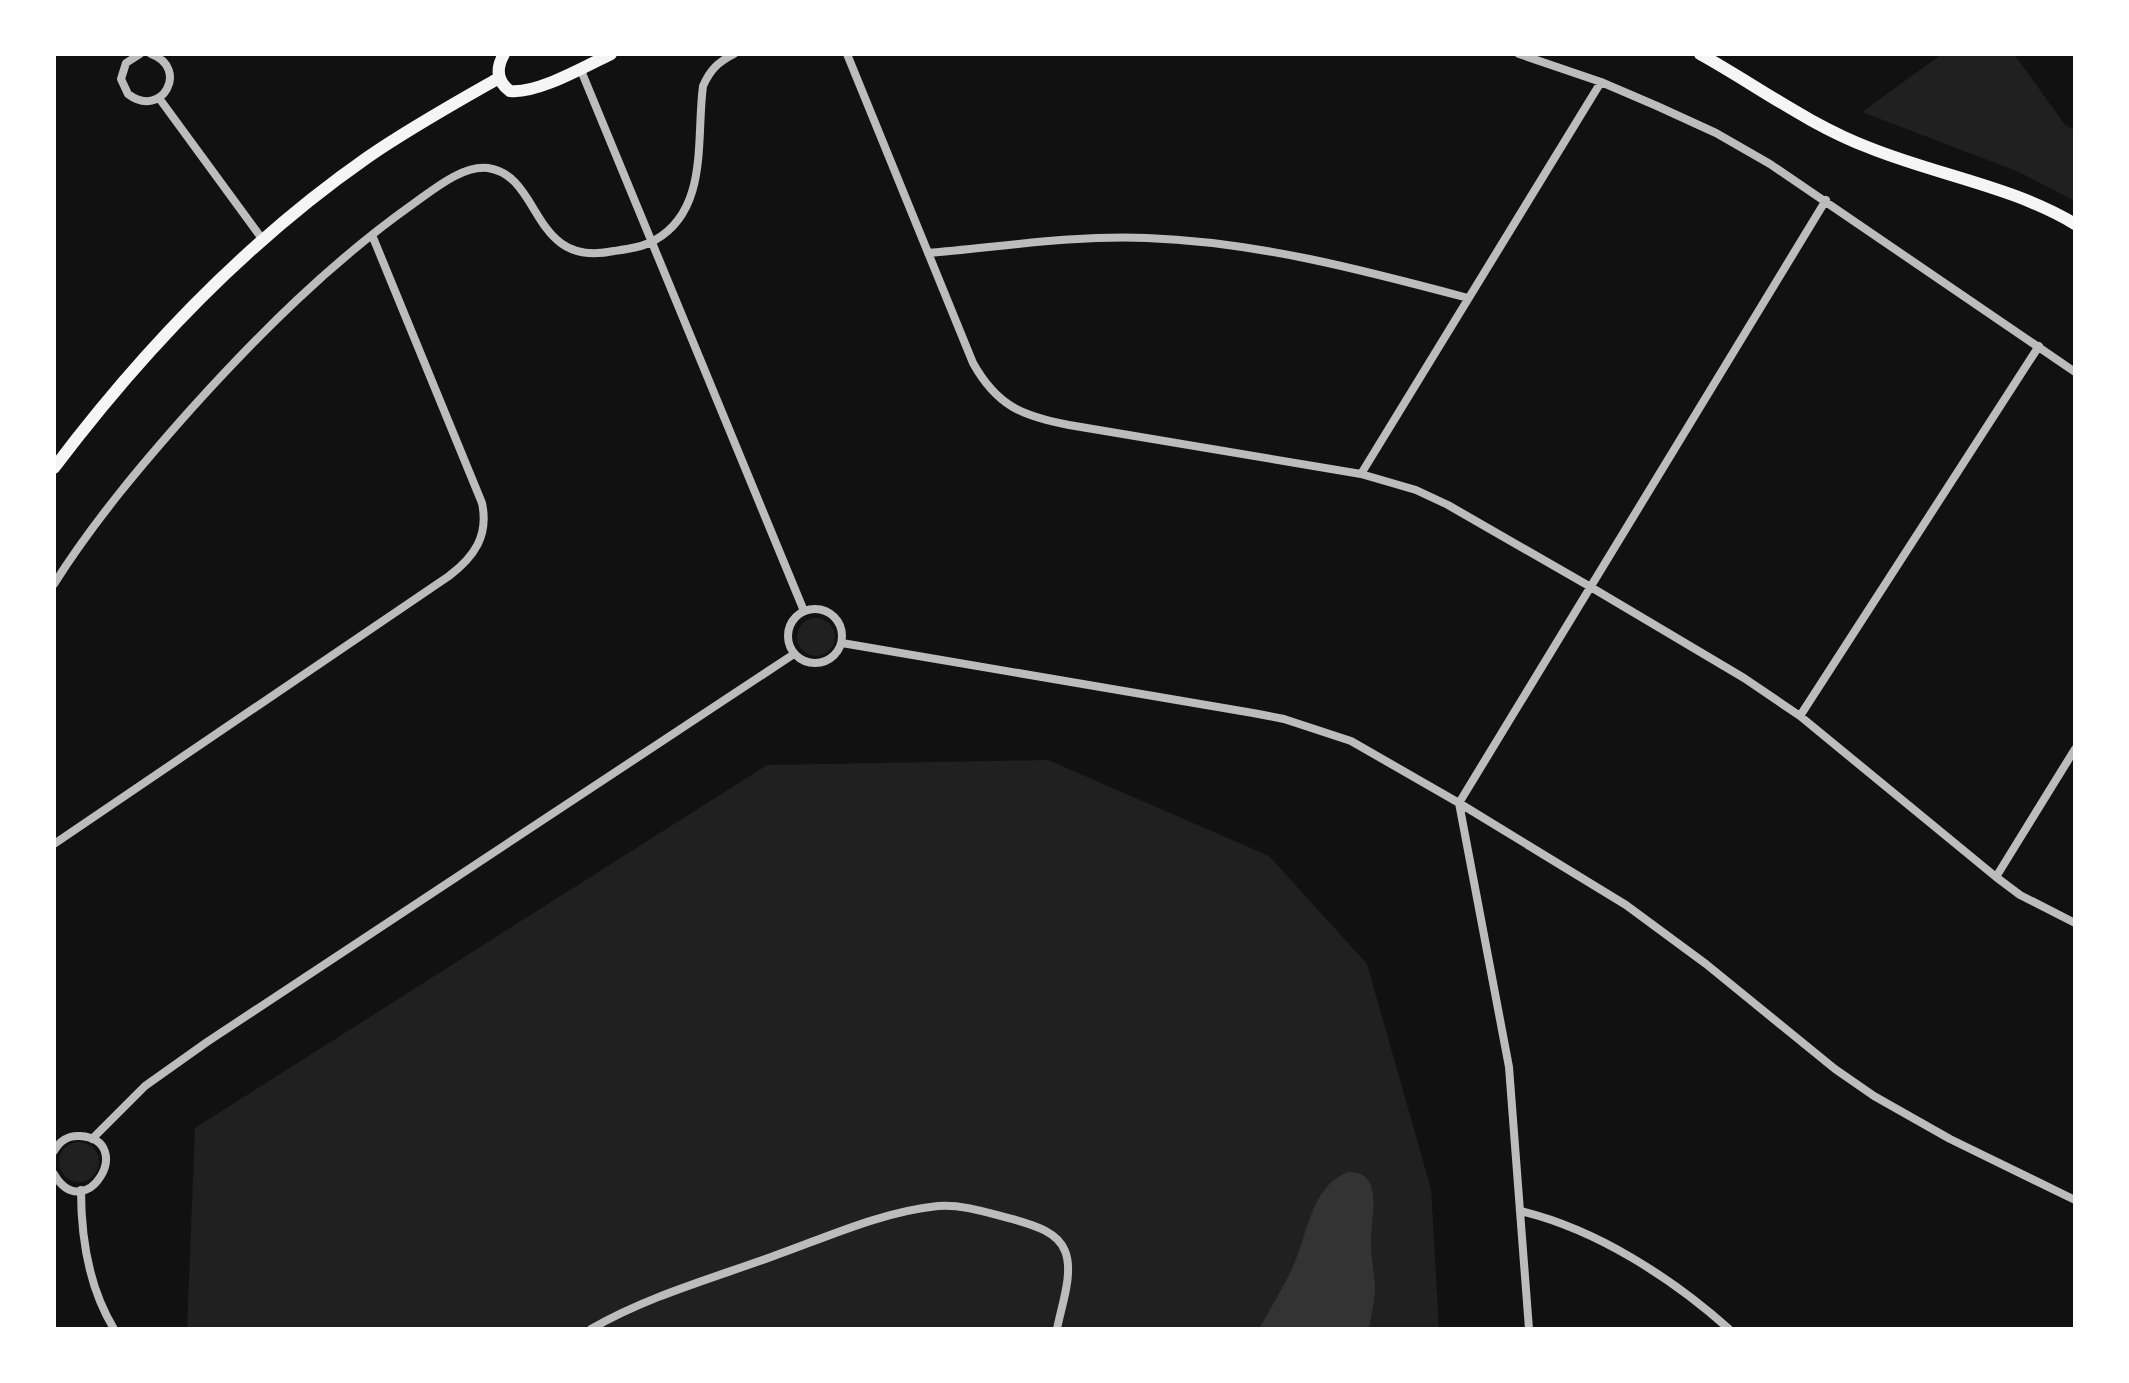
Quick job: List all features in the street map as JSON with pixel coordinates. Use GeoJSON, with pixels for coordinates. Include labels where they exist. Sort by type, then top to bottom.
{"type":"FeatureCollection","features":[{"type":"Feature","properties":{"kind":"main road"},"geometry":{"type":"LineString","coordinates":[[504,54],[498,69],[499,78],[510,91],[519,92],[611,54]]}},
{"type":"Feature","properties":{"kind":"main road"},"geometry":{"type":"LineString","coordinates":[[1700,54],[1802,115],[1868,148],[1950,177],[2023,198],[2075,224]]}},
{"type":"Feature","properties":{"kind":"main road"},"geometry":{"type":"LineString","coordinates":[[54,468],[146,353],[263,240],[369,156],[499,78]]}},
{"type":"Feature","properties":{"kind":"street"},"geometry":{"type":"LineString","coordinates":[[140,54],[126,63],[122,71],[123,87],[135,99],[151,102],[169,87],[170,72],[162,59],[151,54]]}},
{"type":"Feature","properties":{"kind":"street"},"geometry":{"type":"LineString","coordinates":[[54,584],[131,479],[216,381],[285,311],[372,235],[435,189],[475,169],[488,168],[502,173],[515,183],[550,234],[575,251],[590,254],[652,242],[668,232],[689,203],[697,163],[703,86],[718,63],[734,54]]}},
{"type":"Feature","properties":{"kind":"street"},"geometry":{"type":"LineString","coordinates":[[847,54],[973,363],[985,384],[1001,401],[1022,413],[1069,425],[1361,474],[1416,490],[1448,505],[1589,586],[1800,716],[1996,877],[2020,895],[2075,923]]}},
{"type":"Feature","properties":{"kind":"street"},"geometry":{"type":"LineString","coordinates":[[1519,54],[1601,82],[1716,133],[1826,200],[2075,372]]}},
{"type":"Feature","properties":{"kind":"street"},"geometry":{"type":"LineString","coordinates":[[580,68],[804,611]]}},
{"type":"Feature","properties":{"kind":"street"},"geometry":{"type":"LineString","coordinates":[[1361,474],[1601,82]]}},
{"type":"Feature","properties":{"kind":"street"},"geometry":{"type":"LineString","coordinates":[[159,98],[263,240]]}},
{"type":"Feature","properties":{"kind":"street"},"geometry":{"type":"LineString","coordinates":[[1529,1329],[1504,1028],[1459,803],[1826,200]]}},
{"type":"Feature","properties":{"kind":"street"},"geometry":{"type":"LineString","coordinates":[[54,844],[449,576],[475,552],[486,520],[482,503],[372,235]]}},
{"type":"Feature","properties":{"kind":"street"},"geometry":{"type":"LineString","coordinates":[[928,253],[1091,239],[1146,238],[1285,254],[1355,268],[1468,298]]}},
{"type":"Feature","properties":{"kind":"street"},"geometry":{"type":"LineString","coordinates":[[1800,716],[2039,346]]}},
{"type":"Feature","properties":{"kind":"street"},"geometry":{"type":"LineString","coordinates":[[821,610],[836,618],[842,643],[826,662],[809,663],[794,654],[788,630],[804,611],[821,610]]}},
{"type":"Feature","properties":{"kind":"street"},"geometry":{"type":"LineString","coordinates":[[842,643],[1284,719],[1351,741],[1626,905],[1706,964],[1835,1069],[1874,1096],[1950,1139],[2075,1200]]}},
{"type":"Feature","properties":{"kind":"street"},"geometry":{"type":"LineString","coordinates":[[92,1139],[145,1086],[207,1042],[794,654]]}},
{"type":"Feature","properties":{"kind":"street"},"geometry":{"type":"LineString","coordinates":[[1996,877],[2075,749]]}},
{"type":"Feature","properties":{"kind":"street"},"geometry":{"type":"LineString","coordinates":[[54,1151],[65,1139],[73,1136],[92,1139],[104,1153],[105,1170],[96,1184],[81,1190],[64,1186],[54,1174]]}},
{"type":"Feature","properties":{"kind":"street"},"geometry":{"type":"LineString","coordinates":[[81,1190],[81,1218],[91,1270],[98,1296],[114,1329]]}},
{"type":"Feature","properties":{"kind":"street"},"geometry":{"type":"LineString","coordinates":[[591,1329],[653,1299],[882,1217],[942,1206],[970,1209],[1026,1223],[1057,1239],[1065,1251],[1067,1268],[1057,1329]]}},
{"type":"Feature","properties":{"kind":"street"},"geometry":{"type":"LineString","coordinates":[[1520,1211],[1560,1223],[1607,1244],[1687,1295],[1729,1329]]}},
{"type":"Feature","properties":{"kind":"shaded area"},"geometry":{"type":"Polygon","coordinates":[[[1942,54],[2014,54],[2065,125],[2075,130],[2075,201],[2019,172],[1862,112],[1942,54]]]}},
{"type":"Feature","properties":{"kind":"shaded area"},"geometry":{"type":"Polygon","coordinates":[[[816,618],[830,623],[835,637],[830,651],[816,656],[802,651],[797,637],[802,623],[816,618]]]}},
{"type":"Feature","properties":{"kind":"shaded area"},"geometry":{"type":"Polygon","coordinates":[[[1048,760],[1269,856],[1367,964],[1431,1189],[1439,1329],[187,1329],[195,1128],[767,765],[1048,760]]]}},
{"type":"Feature","properties":{"kind":"shaded area"},"geometry":{"type":"Polygon","coordinates":[[[79,1142],[93,1148],[99,1162],[93,1176],[79,1182],[65,1176],[59,1162],[65,1148],[79,1142]]]}},
{"type":"Feature","properties":{"kind":"shaded area"},"geometry":{"type":"Polygon","coordinates":[[[1348,1172],[1360,1174],[1372,1188],[1371,1242],[1375,1292],[1369,1329],[1259,1329],[1295,1262],[1319,1198],[1326,1187],[1348,1172]]]}}]}
